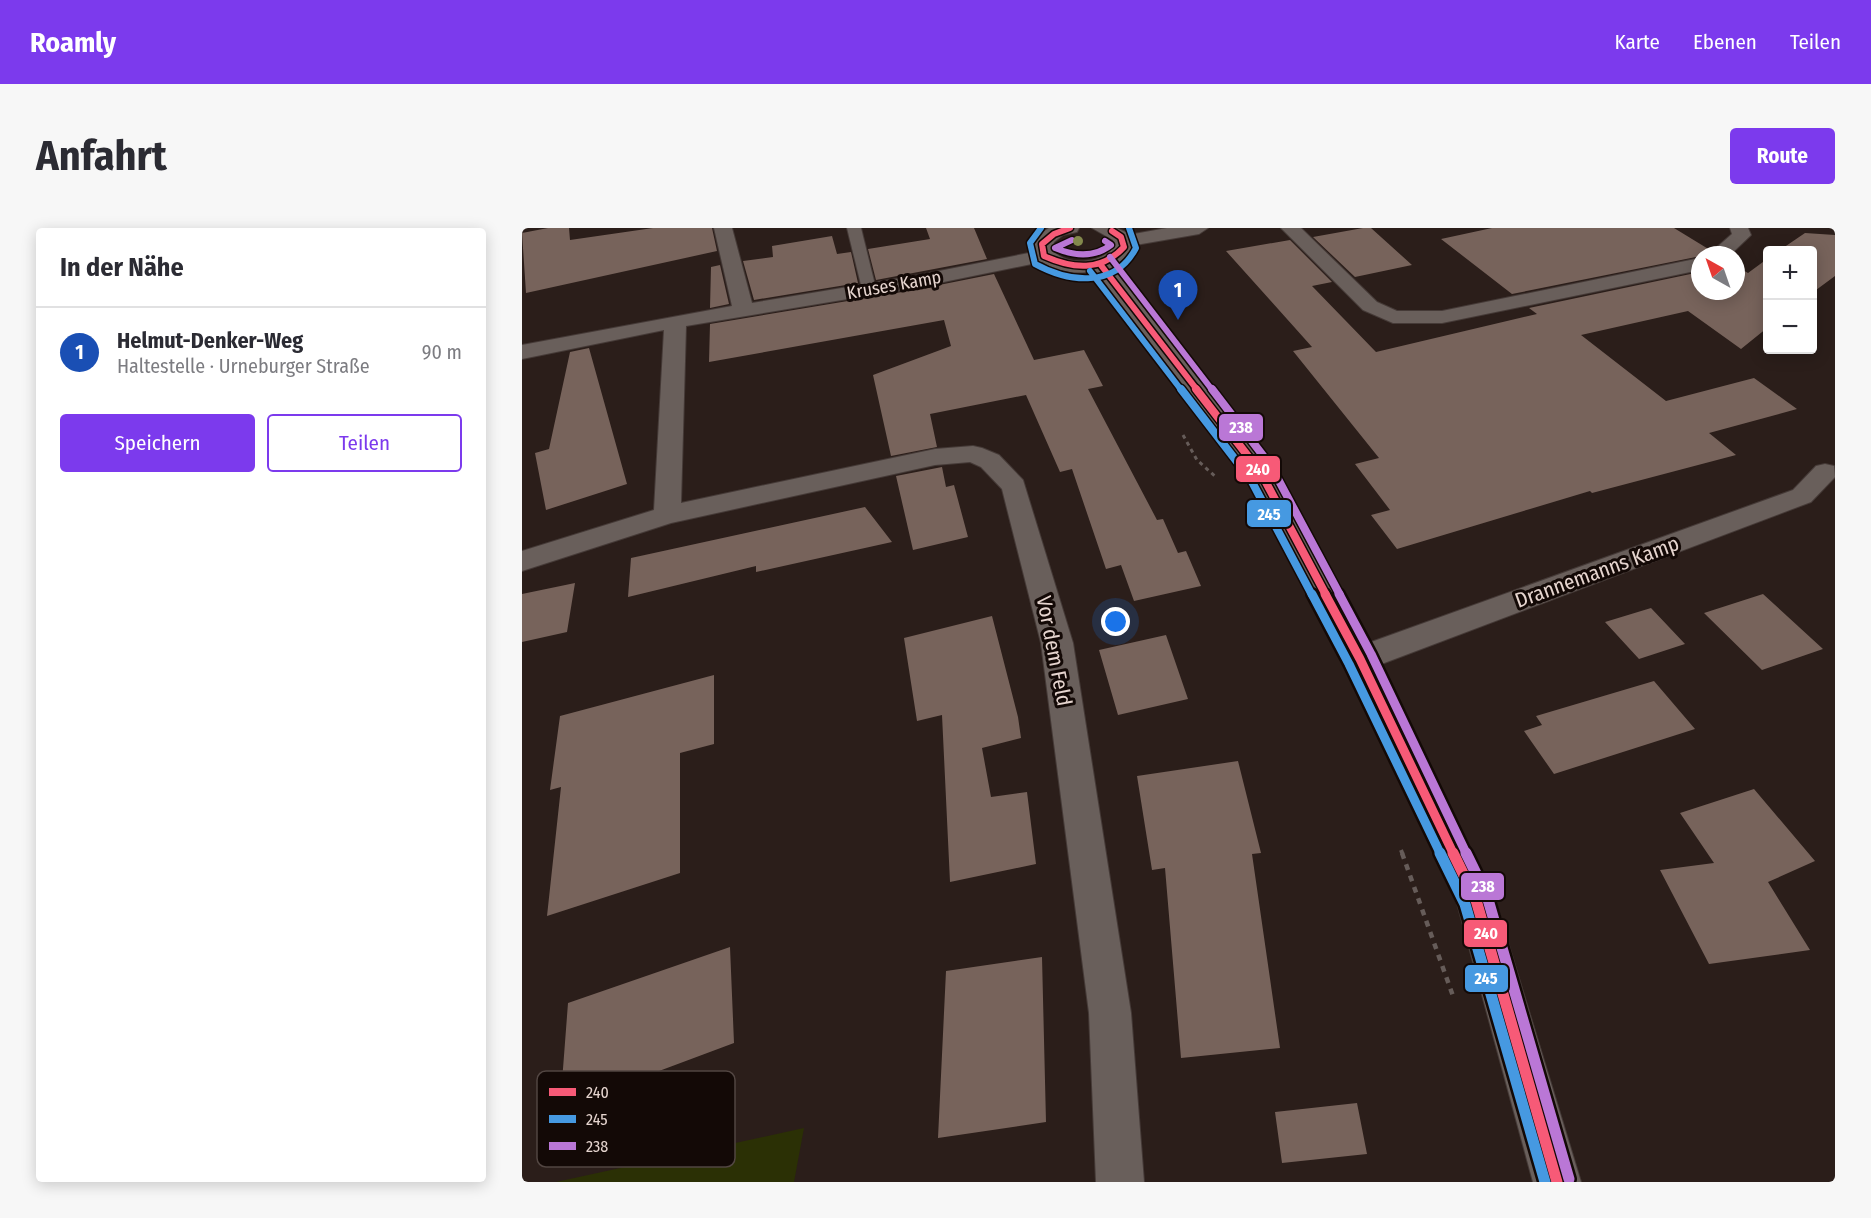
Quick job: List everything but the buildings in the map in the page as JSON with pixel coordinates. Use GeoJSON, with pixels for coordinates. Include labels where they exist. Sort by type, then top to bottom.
{"type":"FeatureCollection","features":[{"type":"Feature","properties":{"kind":"street"},"geometry":{"type":"LineString","coordinates":[[723,228],[743,310]]}},
{"type":"Feature","properties":{"kind":"street"},"geometry":{"type":"LineString","coordinates":[[1070,228],[1045,239],[1042,244],[1044,256],[1070,266],[1100,264],[1121,253],[1124,241]]}},
{"type":"Feature","properties":{"kind":"street"},"geometry":{"type":"LineString","coordinates":[[1101,228],[1117,234],[1124,241]]}},
{"type":"Feature","properties":{"kind":"street"},"geometry":{"type":"LineString","coordinates":[[1124,241],[1199,228]]}},
{"type":"Feature","properties":{"kind":"street"},"geometry":{"type":"LineString","coordinates":[[1290,228],[1370,306],[1393,317],[1442,317],[1691,266]]}},
{"type":"Feature","properties":{"kind":"street"},"geometry":{"type":"LineString","coordinates":[[1729,246],[1742,235],[1739,228]]}},
{"type":"Feature","properties":{"kind":"street","name":"Kruses Kamp"},"geometry":{"type":"LineString","coordinates":[[522,351],[603,333],[869,289],[1044,256]]}},
{"type":"Feature","properties":{"kind":"street"},"geometry":{"type":"LineString","coordinates":[[1100,264],[1261,473],[1360,659],[1476,900],[1557,1182]]}},
{"type":"Feature","properties":{"kind":"street"},"geometry":{"type":"LineString","coordinates":[[667,515],[675,322]]}},
{"type":"Feature","properties":{"kind":"street","name":"Vor dem Feld"},"geometry":{"type":"LineString","coordinates":[[522,561],[667,515],[935,457],[973,454],[990,461],[1014,486],[1057,643],[1110,1013],[1120,1182]]}},
{"type":"Feature","properties":{"kind":"street","name":"Drannemanns Kamp"},"geometry":{"type":"LineString","coordinates":[[1360,659],[1802,496],[1825,472]]}},
{"type":"Feature","properties":{"kind":"lane"},"geometry":{"type":"LineString","coordinates":[[855,228],[869,289]]}},
{"type":"Feature","properties":{"kind":"path"},"geometry":{"type":"LineString","coordinates":[[1180,430],[1197,460],[1221,483]]}},
{"type":"Feature","properties":{"kind":"path"},"geometry":{"type":"LineString","coordinates":[[1400,846],[1455,1002]]}},
{"type":"Feature","properties":{"kind":"green space"},"geometry":{"type":"Polygon","coordinates":[[[804,1128],[794,1182],[556,1182],[625,1167],[735,1167],[735,1143],[804,1128]]]}},
{"type":"Feature","properties":{"kind":"transit line","name":"245"},"geometry":{"type":"LineString","coordinates":[[1041,228],[1030,243],[1035,264],[1061,275],[1076,278],[1106,276],[1119,270],[1129,261],[1136,248],[1129,228]]}},
{"type":"Feature","properties":{"kind":"transit line","name":"240"},"geometry":{"type":"LineString","coordinates":[[1070,228],[1054,234],[1042,244],[1044,256],[1076,266],[1097,265],[1107,261],[1124,247],[1121,237],[1112,231]]}},
{"type":"Feature","properties":{"kind":"transit line","name":"238"},"geometry":{"type":"LineString","coordinates":[[1072,240],[1055,248],[1068,253],[1089,254],[1103,251],[1111,245],[1105,241]]}},
{"type":"Feature","properties":{"kind":"transit line","name":"238"},"geometry":{"type":"LineString","coordinates":[[1110,257],[1271,466],[1371,654],[1487,896],[1569,1179]]}},
{"type":"Feature","properties":{"kind":"transit line","name":"240"},"geometry":{"type":"LineString","coordinates":[[1100,264],[1261,473],[1360,659],[1476,900],[1557,1182]]}},
{"type":"Feature","properties":{"kind":"transit line","name":"245"},"geometry":{"type":"LineString","coordinates":[[1090,271],[1251,480],[1349,664],[1465,904],[1545,1182]]}},
{"type":"Feature","properties":{"kind":"place","name":"Helmut-Denker-Weg"},"geometry":{"type":"Point","coordinates":[1178,320]}}]}
